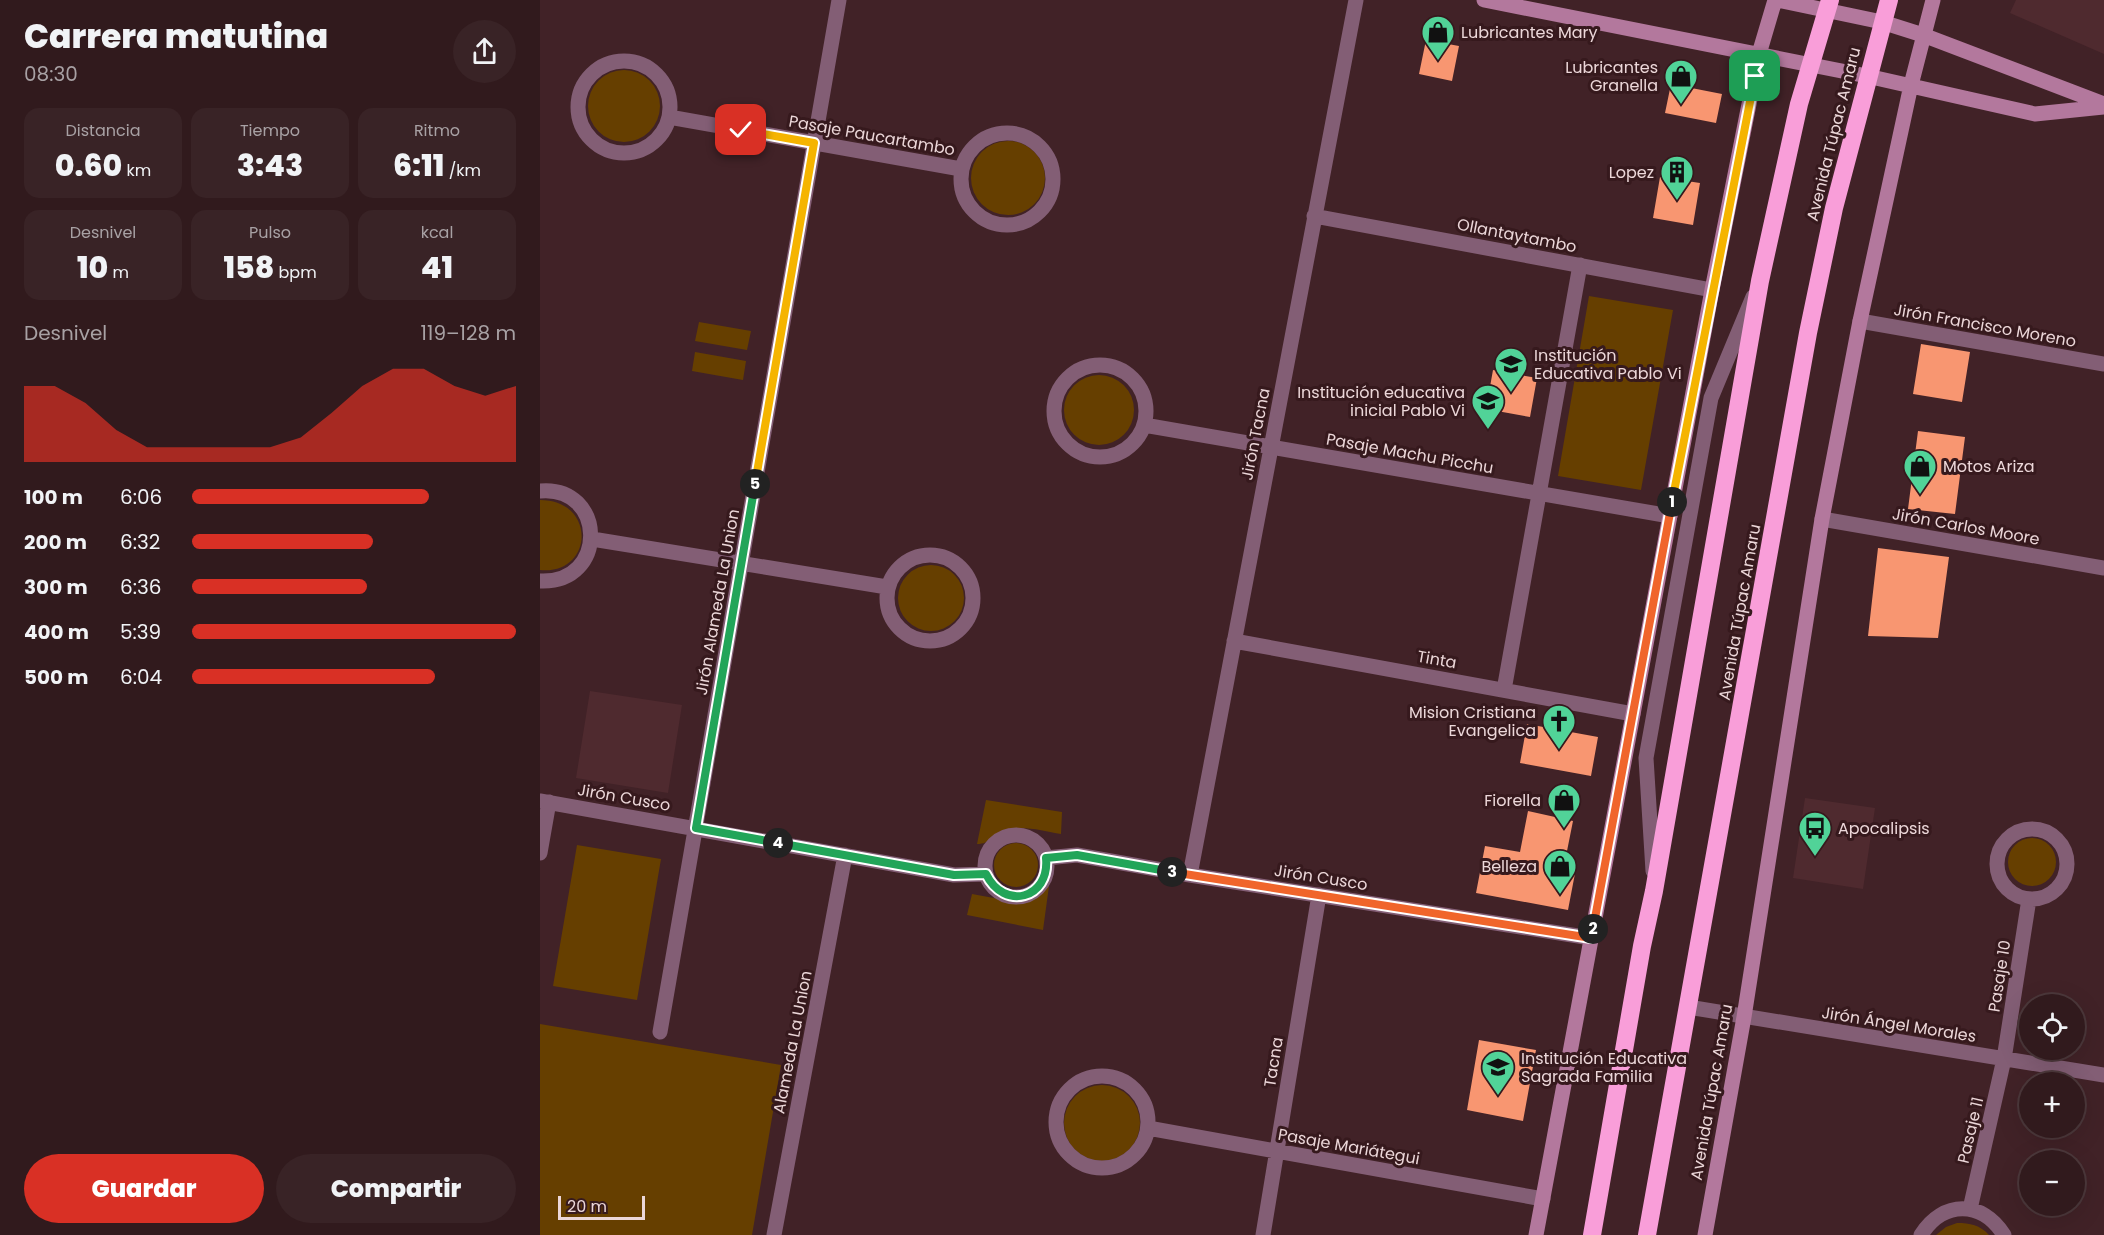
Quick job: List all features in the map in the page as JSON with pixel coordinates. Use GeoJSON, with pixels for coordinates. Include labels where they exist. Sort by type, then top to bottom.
{"type":"FeatureCollection","features":[{"type":"Feature","properties":{"kind":"highway","name":"Avenida Túpac Amaru"},"geometry":{"type":"LineString","coordinates":[[1647,1235],[1808,333],[1834,208],[1867,76],[1889,0]]}},
{"type":"Feature","properties":{"kind":"highway"},"geometry":{"type":"LineString","coordinates":[[1592,1235],[1760,281],[1799,104],[1828,5]]}},
{"type":"Feature","properties":{"kind":"street","name":"Jirón Alameda La Union"},"geometry":{"type":"LineString","coordinates":[[660,1032],[839,0]]}},
{"type":"Feature","properties":{"kind":"street","name":"Jirón Tacna"},"geometry":{"type":"LineString","coordinates":[[1190,875],[1356,0]]}},
{"type":"Feature","properties":{"kind":"street"},"geometry":{"type":"LineString","coordinates":[[1484,0],[1867,76],[2035,114],[2104,105]]}},
{"type":"Feature","properties":{"kind":"street"},"geometry":{"type":"LineString","coordinates":[[1536,1235],[1712,290],[1759,54],[1776,0],[1828,5],[1923,34],[2104,105]]}},
{"type":"Feature","properties":{"kind":"street","name":"Avenida Túpac Amaru"},"geometry":{"type":"LineString","coordinates":[[1705,1235],[1744,1017],[1822,519],[1860,321],[1911,86],[1933,0]]}},
{"type":"Feature","properties":{"kind":"street"},"geometry":{"type":"LineString","coordinates":[[633,62],[647,68],[658,77],[666,89],[670,103],[669,117],[663,132],[652,144],[638,151],[622,154],[606,150],[592,142],[582,129],[578,114],[578,98],[583,84],[605,65],[633,62]]}},
{"type":"Feature","properties":{"kind":"street","name":"Pasaje Paucartambo"},"geometry":{"type":"LineString","coordinates":[[669,117],[962,169]]}},
{"type":"Feature","properties":{"kind":"street","name":"Pasaje Paucartambo"},"geometry":{"type":"LineString","coordinates":[[1005,133],[1021,135],[1035,142],[1046,152],[1052,166],[1054,181],[1051,196],[1043,209],[1031,219],[1017,225],[1002,225],[987,221],[974,212],[965,200],[961,185],[962,169],[967,156],[977,144],[990,136],[1005,133]]}},
{"type":"Feature","properties":{"kind":"street","name":"Ollantaytambo"},"geometry":{"type":"LineString","coordinates":[[1314,216],[1712,290]]}},
{"type":"Feature","properties":{"kind":"street"},"geometry":{"type":"LineString","coordinates":[[1504,690],[1580,265]]}},
{"type":"Feature","properties":{"kind":"street"},"geometry":{"type":"LineString","coordinates":[[1654,891],[1646,758],[1711,398],[1760,281]]}},
{"type":"Feature","properties":{"kind":"street","name":"Jirón Francisco Moreno"},"geometry":{"type":"LineString","coordinates":[[1860,321],[2104,363]]}},
{"type":"Feature","properties":{"kind":"street"},"geometry":{"type":"LineString","coordinates":[[1094,365],[1109,366],[1124,371],[1135,381],[1143,394],[1146,409],[1144,425],[1138,438],[1127,449],[1113,455],[1098,457],[1082,454],[1060,435],[1054,420],[1054,405],[1058,391],[1067,379],[1080,369],[1094,365]]}},
{"type":"Feature","properties":{"kind":"street","name":"Pasaje Machu Picchu"},"geometry":{"type":"LineString","coordinates":[[1144,425],[1670,516]]}},
{"type":"Feature","properties":{"kind":"street"},"geometry":{"type":"LineString","coordinates":[[540,491],[558,492],[573,499],[583,510],[590,524],[592,539],[588,553],[580,566],[570,575],[556,581],[540,581]]}},
{"type":"Feature","properties":{"kind":"street","name":"Jirón Carlos Moore"},"geometry":{"type":"LineString","coordinates":[[1822,519],[2104,567]]}},
{"type":"Feature","properties":{"kind":"street"},"geometry":{"type":"LineString","coordinates":[[592,539],[887,587]]}},
{"type":"Feature","properties":{"kind":"street"},"geometry":{"type":"LineString","coordinates":[[930,555],[944,557],[957,564],[967,574],[972,588],[973,602],[970,616],[962,628],[950,637],[937,641],[915,639],[897,628],[890,616],[886,601],[887,587],[893,574],[903,564],[916,557],[930,555]]}},
{"type":"Feature","properties":{"kind":"street","name":"Tinta"},"geometry":{"type":"LineString","coordinates":[[1234,641],[1633,714]]}},
{"type":"Feature","properties":{"kind":"street"},"geometry":{"type":"LineString","coordinates":[[540,853],[544,802]]}},
{"type":"Feature","properties":{"kind":"street","name":"Jirón Cusco"},"geometry":{"type":"LineString","coordinates":[[544,802],[954,875],[986,874]]}},
{"type":"Feature","properties":{"kind":"street"},"geometry":{"type":"LineString","coordinates":[[2029,828],[2041,829],[2052,834],[2066,852],[2068,863],[2061,885],[2052,893],[2041,898],[2030,899],[2008,890],[1997,870],[1997,858],[2001,847],[2018,831],[2029,828]]}},
{"type":"Feature","properties":{"kind":"street"},"geometry":{"type":"LineString","coordinates":[[1007,836],[1027,837],[1042,849],[1046,858],[1047,869],[1044,879],[1029,894],[1008,896],[991,884],[986,874],[987,855],[998,840],[1007,836]]}},
{"type":"Feature","properties":{"kind":"street","name":"Alameda La Union"},"geometry":{"type":"LineString","coordinates":[[774,1235],[845,855]]}},
{"type":"Feature","properties":{"kind":"street","name":"Jirón Cusco"},"geometry":{"type":"LineString","coordinates":[[1046,858],[1077,855],[1591,938]]}},
{"type":"Feature","properties":{"kind":"street","name":"Tacna"},"geometry":{"type":"LineString","coordinates":[[1263,1235],[1319,895]]}},
{"type":"Feature","properties":{"kind":"street","name":"Pasaje 10"},"geometry":{"type":"LineString","coordinates":[[2004,1059],[2030,899]]}},
{"type":"Feature","properties":{"kind":"street","name":"Jirón Ángel Morales"},"geometry":{"type":"LineString","coordinates":[[1688,1007],[2104,1075]]}},
{"type":"Feature","properties":{"kind":"street","name":"Pasaje 11"},"geometry":{"type":"LineString","coordinates":[[1970,1209],[2004,1059]]}},
{"type":"Feature","properties":{"kind":"street"},"geometry":{"type":"LineString","coordinates":[[1104,1076],[1119,1079],[1132,1086],[1142,1098],[1147,1112],[1148,1128],[1143,1142],[1134,1155],[1122,1163],[1107,1168],[1092,1167],[1078,1162],[1066,1152],[1058,1139],[1055,1124],[1057,1108],[1064,1095],[1075,1084],[1089,1077],[1104,1076]]}},
{"type":"Feature","properties":{"kind":"street","name":"Pasaje Mariátegui"},"geometry":{"type":"LineString","coordinates":[[1148,1128],[1543,1199]]}},
{"type":"Feature","properties":{"kind":"street"},"geometry":{"type":"LineString","coordinates":[[1921,1235],[1928,1223],[1941,1214],[1955,1209],[1970,1209],[1985,1214],[1997,1224],[2004,1235]]}},
{"type":"Feature","properties":{"kind":"shaded area"},"geometry":{"type":"Polygon","coordinates":[[[2016,0],[2104,0],[2104,54],[2010,13],[2016,0]]]}},
{"type":"Feature","properties":{"kind":"shaded area"},"geometry":{"type":"Polygon","coordinates":[[[624,70],[644,76],[654,86],[660,106],[654,126],[644,136],[624,142],[604,136],[594,126],[588,106],[594,86],[604,76],[624,70]]]}},
{"type":"Feature","properties":{"kind":"shaded area"},"geometry":{"type":"Polygon","coordinates":[[[1008,141],[1022,144],[1034,152],[1042,164],[1045,178],[1042,192],[1034,204],[1022,212],[1008,215],[994,212],[982,204],[974,192],[971,178],[974,164],[982,152],[994,144],[1008,141]]]}},
{"type":"Feature","properties":{"kind":"shaded area"},"geometry":{"type":"Polygon","coordinates":[[[1589,296],[1673,310],[1641,490],[1558,476],[1589,296]]]}},
{"type":"Feature","properties":{"kind":"shaded area"},"geometry":{"type":"Polygon","coordinates":[[[699,322],[751,331],[747,350],[695,341],[699,322]]]}},
{"type":"Feature","properties":{"kind":"shaded area"},"geometry":{"type":"Polygon","coordinates":[[[695,352],[746,361],[743,380],[692,371],[695,352]]]}},
{"type":"Feature","properties":{"kind":"shaded area"},"geometry":{"type":"Polygon","coordinates":[[[1099,375],[1118,381],[1128,391],[1134,410],[1128,429],[1118,439],[1099,445],[1080,439],[1070,429],[1064,410],[1070,391],[1080,381],[1099,375]]]}},
{"type":"Feature","properties":{"kind":"shaded area"},"geometry":{"type":"Polygon","coordinates":[[[540,500],[559,503],[572,512],[579,523],[582,537],[579,550],[571,561],[558,568],[540,570],[540,500]]]}},
{"type":"Feature","properties":{"kind":"shaded area"},"geometry":{"type":"Polygon","coordinates":[[[924,565],[938,565],[950,570],[959,579],[964,598],[962,611],[955,622],[938,631],[924,631],[912,626],[903,617],[898,605],[898,591],[903,579],[912,570],[924,565]]]}},
{"type":"Feature","properties":{"kind":"shaded area"},"geometry":{"type":"Polygon","coordinates":[[[590,691],[682,705],[668,793],[576,778],[590,691]]]}},
{"type":"Feature","properties":{"kind":"shaded area","name":"Apocalipsis"},"geometry":{"type":"Polygon","coordinates":[[[1805,798],[1875,808],[1863,889],[1793,878],[1805,798]]]}},
{"type":"Feature","properties":{"kind":"shaded area"},"geometry":{"type":"Polygon","coordinates":[[[986,800],[1062,812],[1061,834],[1016,828],[1002,831],[985,843],[977,844],[986,800]]]}},
{"type":"Feature","properties":{"kind":"shaded area"},"geometry":{"type":"Polygon","coordinates":[[[2027,838],[2037,838],[2049,845],[2056,857],[2056,867],[2049,879],[2037,886],[2027,886],[2012,875],[2008,867],[2008,857],[2019,842],[2027,838]]]}},
{"type":"Feature","properties":{"kind":"shaded area"},"geometry":{"type":"Polygon","coordinates":[[[1016,843],[1031,850],[1038,865],[1031,880],[1016,887],[1001,880],[994,865],[1001,850],[1016,843]]]}},
{"type":"Feature","properties":{"kind":"shaded area"},"geometry":{"type":"Polygon","coordinates":[[[577,845],[661,859],[637,1000],[553,986],[577,845]]]}},
{"type":"Feature","properties":{"kind":"shaded area"},"geometry":{"type":"Polygon","coordinates":[[[1049,886],[1043,930],[967,915],[972,894],[1010,901],[1032,899],[1049,886]]]}},
{"type":"Feature","properties":{"kind":"shaded area"},"geometry":{"type":"Polygon","coordinates":[[[540,1024],[781,1065],[752,1235],[540,1235],[540,1024]]]}},
{"type":"Feature","properties":{"kind":"shaded area"},"geometry":{"type":"Polygon","coordinates":[[[1095,1085],[1109,1085],[1123,1091],[1134,1102],[1138,1108],[1140,1123],[1138,1138],[1129,1150],[1117,1159],[1095,1161],[1081,1155],[1070,1144],[1064,1130],[1064,1116],[1070,1102],[1081,1091],[1095,1085]]]}},
{"type":"Feature","properties":{"kind":"shaded area"},"geometry":{"type":"Polygon","coordinates":[[[1957,1223],[1974,1225],[1989,1235],[1936,1235],[1946,1227],[1957,1223]]]}},
{"type":"Feature","properties":{"kind":"building"},"geometry":{"type":"Polygon","coordinates":[[[1426,40],[1459,46],[1452,81],[1419,74],[1426,40]]]}},
{"type":"Feature","properties":{"kind":"building"},"geometry":{"type":"Polygon","coordinates":[[[1671,84],[1722,94],[1716,123],[1665,113],[1671,84]]]}},
{"type":"Feature","properties":{"kind":"building","name":"Lopez"},"geometry":{"type":"Polygon","coordinates":[[[1660,177],[1700,183],[1693,225],[1653,218],[1660,177]]]}},
{"type":"Feature","properties":{"kind":"building"},"geometry":{"type":"Polygon","coordinates":[[[1921,344],[1970,352],[1962,402],[1913,394],[1921,344]]]}},
{"type":"Feature","properties":{"kind":"building","name":"Institución Educativa Pablo Vi"},"geometry":{"type":"Polygon","coordinates":[[[1493,370],[1537,378],[1530,417],[1486,409],[1493,370]]]}},
{"type":"Feature","properties":{"kind":"building"},"geometry":{"type":"Polygon","coordinates":[[[1918,431],[1965,437],[1955,514],[1908,509],[1918,431]]]}},
{"type":"Feature","properties":{"kind":"building"},"geometry":{"type":"Polygon","coordinates":[[[1878,548],[1949,557],[1938,638],[1868,636],[1878,548]]]}},
{"type":"Feature","properties":{"kind":"building","name":"Mision Cristiana Evangelica"},"geometry":{"type":"Polygon","coordinates":[[[1527,724],[1598,737],[1591,776],[1520,763],[1527,724]]]}},
{"type":"Feature","properties":{"kind":"building"},"geometry":{"type":"Polygon","coordinates":[[[1528,811],[1573,821],[1565,861],[1577,863],[1568,910],[1476,893],[1485,846],[1520,852],[1528,811]]]}},
{"type":"Feature","properties":{"kind":"building"},"geometry":{"type":"Polygon","coordinates":[[[1479,1040],[1536,1050],[1523,1121],[1467,1110],[1479,1040]]]}},
{"type":"Feature","properties":{"kind":"place","name":"Lubricantes Mary"},"geometry":{"type":"Point","coordinates":[1438,61]}},
{"type":"Feature","properties":{"kind":"place","name":"Lubricantes Granella"},"geometry":{"type":"Point","coordinates":[1681,105]}},
{"type":"Feature","properties":{"kind":"place","name":"Lopez"},"geometry":{"type":"Point","coordinates":[1677,201]}},
{"type":"Feature","properties":{"kind":"place","name":"Institución Educativa Pablo Vi"},"geometry":{"type":"Point","coordinates":[1511,393]}},
{"type":"Feature","properties":{"kind":"place","name":"Institución educativa inicial Pablo Vi"},"geometry":{"type":"Point","coordinates":[1488,430]}},
{"type":"Feature","properties":{"kind":"place","name":"Motos Ariza"},"geometry":{"type":"Point","coordinates":[1920,495]}},
{"type":"Feature","properties":{"kind":"place","name":"Mision Cristiana Evangelica"},"geometry":{"type":"Point","coordinates":[1559,750]}},
{"type":"Feature","properties":{"kind":"place","name":"Fiorella"},"geometry":{"type":"Point","coordinates":[1564,829]}},
{"type":"Feature","properties":{"kind":"place","name":"Apocalipsis"},"geometry":{"type":"Point","coordinates":[1815,857]}},
{"type":"Feature","properties":{"kind":"place","name":"Belleza"},"geometry":{"type":"Point","coordinates":[1560,895]}},
{"type":"Feature","properties":{"kind":"place","name":"Institución Educativa Sagrada Familia"},"geometry":{"type":"Point","coordinates":[1498,1096]}},
{"type":"Feature","properties":{"kind":"route"},"geometry":{"type":"LineString","coordinates":[[741,130],[814,143],[696,828],[954,875],[986,874],[998,891],[1008,896],[1029,894],[1038,887],[1047,869],[1046,858],[1077,855],[1591,938],[1712,290],[1755,76]]}}]}
